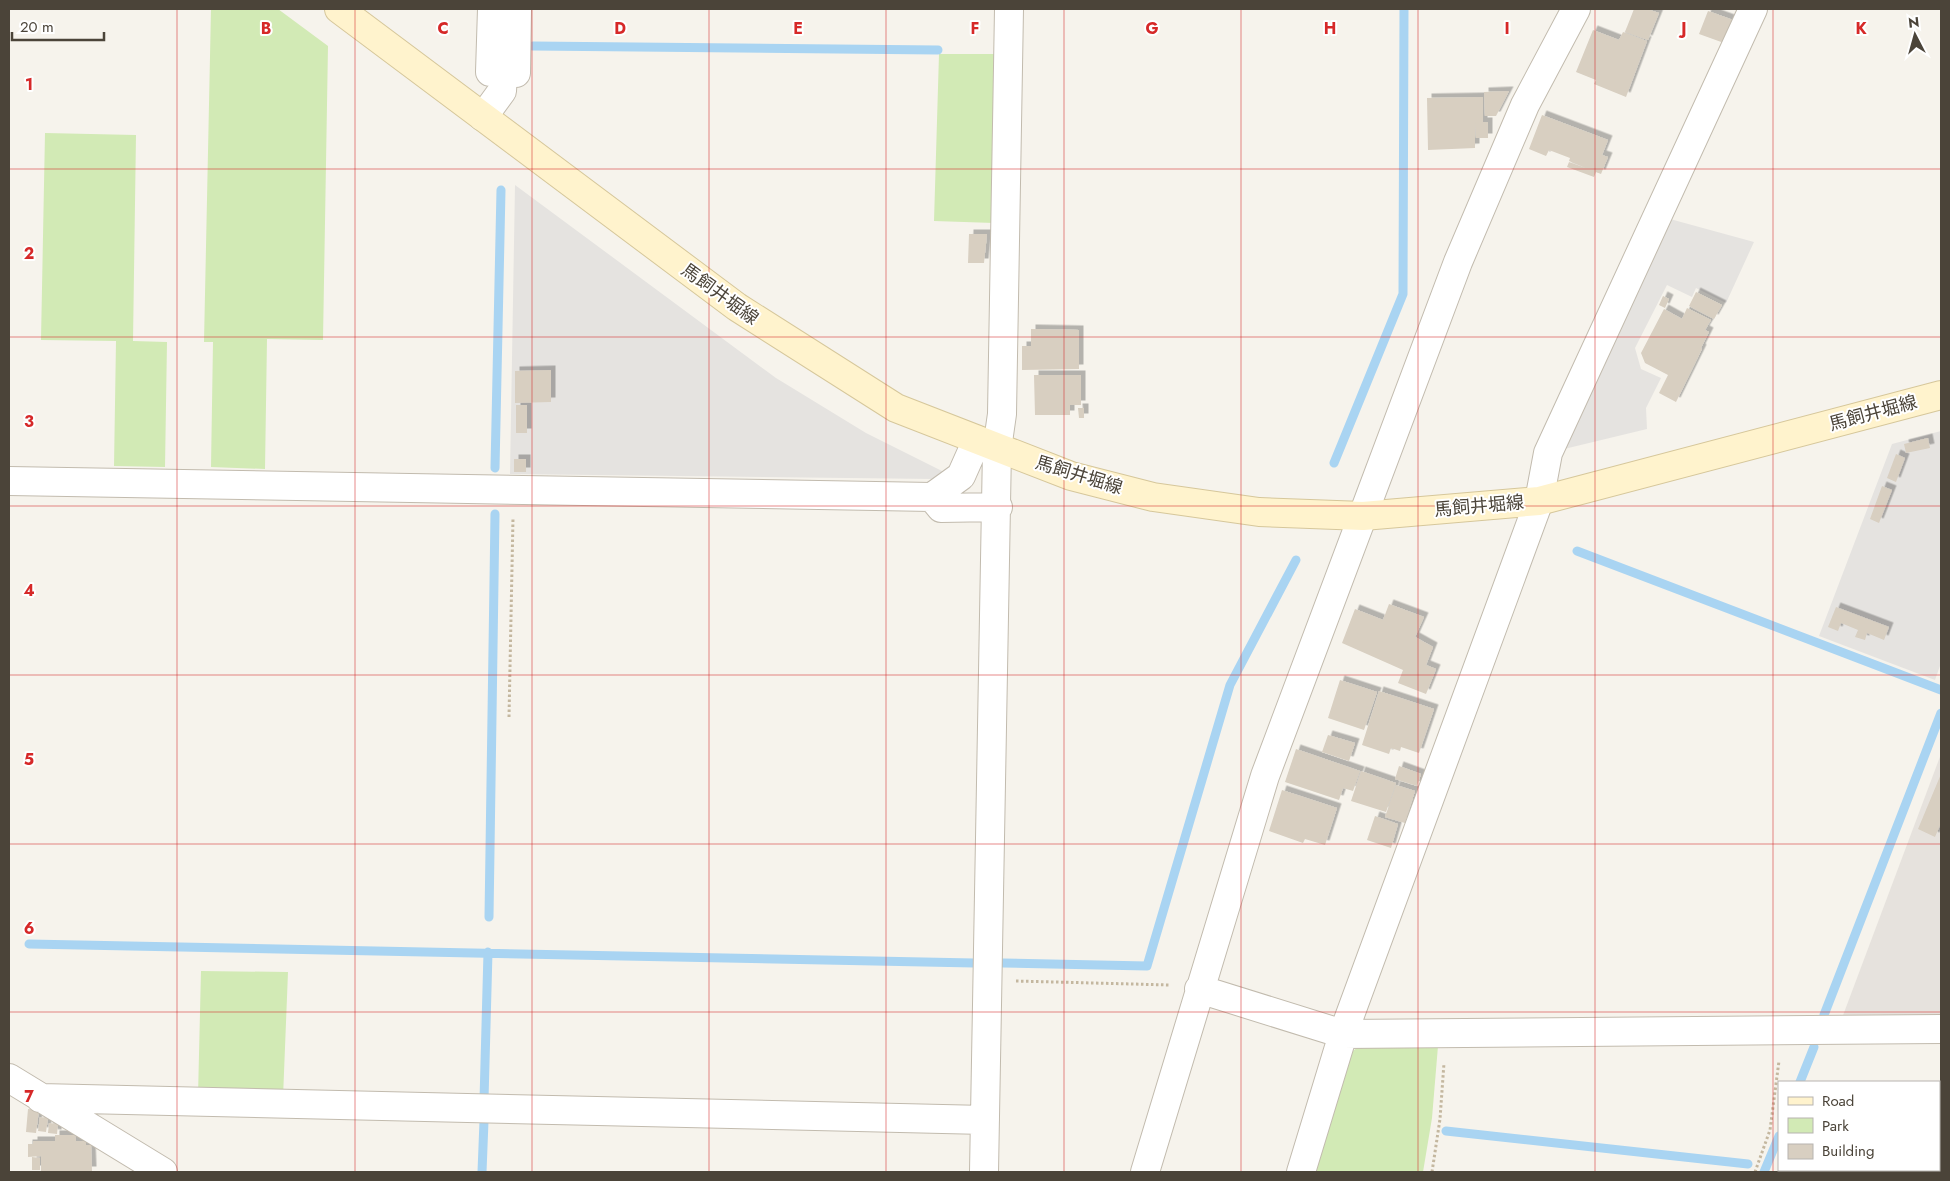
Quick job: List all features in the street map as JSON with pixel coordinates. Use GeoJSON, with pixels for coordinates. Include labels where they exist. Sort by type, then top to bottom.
{"type":"FeatureCollection","features":[{"type":"Feature","properties":{"kind":"main road","name":"馬飼井堀線"},"geometry":{"type":"LineString","coordinates":[[339,9],[736,307],[896,408],[1071,476],[1153,497],[1259,512],[1363,516],[1540,501],[1941,395]]}},
{"type":"Feature","properties":{"kind":"street"},"geometry":{"type":"LineString","coordinates":[[492,9],[490,72],[516,73],[517,9]]}},
{"type":"Feature","properties":{"kind":"street"},"geometry":{"type":"LineString","coordinates":[[9,481],[932,497],[961,476],[987,444],[1002,414],[1009,9]]}},
{"type":"Feature","properties":{"kind":"street"},"geometry":{"type":"LineString","coordinates":[[1145,1172],[1199,987],[1265,776],[1458,262],[1525,105],[1576,9]]}},
{"type":"Feature","properties":{"kind":"street"},"geometry":{"type":"LineString","coordinates":[[1301,1172],[1343,1034],[1540,501],[1548,453],[1753,9]]}},
{"type":"Feature","properties":{"kind":"street"},"geometry":{"type":"LineString","coordinates":[[483,117],[502,91],[503,72]]}},
{"type":"Feature","properties":{"kind":"street"},"geometry":{"type":"LineString","coordinates":[[984,1172],[998,507],[987,444]]}},
{"type":"Feature","properties":{"kind":"street"},"geometry":{"type":"LineString","coordinates":[[932,497],[941,508],[998,507]]}},
{"type":"Feature","properties":{"kind":"street"},"geometry":{"type":"LineString","coordinates":[[1199,987],[1343,1034],[1941,1030]]}},
{"type":"Feature","properties":{"kind":"street"},"geometry":{"type":"LineString","coordinates":[[9,1078],[163,1172]]}},
{"type":"Feature","properties":{"kind":"street"},"geometry":{"type":"LineString","coordinates":[[40,1098],[985,1120]]}},
{"type":"Feature","properties":{"kind":"path"},"geometry":{"type":"LineString","coordinates":[[509,718],[513,490]]}},
{"type":"Feature","properties":{"kind":"path"},"geometry":{"type":"LineString","coordinates":[[988,980],[1199,987]]}},
{"type":"Feature","properties":{"kind":"path"},"geometry":{"type":"LineString","coordinates":[[1755,1172],[1770,1130],[1783,1030]]}},
{"type":"Feature","properties":{"kind":"path"},"geometry":{"type":"LineString","coordinates":[[1432,1172],[1440,1119],[1446,1032]]}},
{"type":"Feature","properties":{"kind":"shaded area"},"geometry":{"type":"Polygon","coordinates":[[[515,185],[776,378],[866,433],[946,473],[933,479],[510,474],[515,185]]]}},
{"type":"Feature","properties":{"kind":"shaded area"},"geometry":{"type":"Polygon","coordinates":[[[1670,219],[1754,242],[1726,303],[1696,288],[1692,297],[1667,285],[1635,348],[1641,369],[1661,378],[1646,408],[1647,429],[1560,450],[1670,219]]]}},
{"type":"Feature","properties":{"kind":"shaded area"},"geometry":{"type":"Polygon","coordinates":[[[1941,431],[1941,663],[1935,680],[1819,636],[1892,444],[1941,431]]]}},
{"type":"Feature","properties":{"kind":"shaded area"},"geometry":{"type":"Polygon","coordinates":[[[1941,754],[1941,1018],[1842,1018],[1941,754]]]}},
{"type":"Feature","properties":{"kind":"green space"},"geometry":{"type":"Polygon","coordinates":[[[211,9],[278,9],[328,46],[323,340],[267,339],[265,469],[211,467],[213,342],[204,342],[211,9]]]}},
{"type":"Feature","properties":{"kind":"green space"},"geometry":{"type":"Polygon","coordinates":[[[939,54],[998,54],[994,223],[934,221],[939,54]]]}},
{"type":"Feature","properties":{"kind":"green space"},"geometry":{"type":"Polygon","coordinates":[[[45,133],[136,135],[133,341],[167,342],[165,467],[114,466],[116,341],[41,340],[45,133]]]}},
{"type":"Feature","properties":{"kind":"green space"},"geometry":{"type":"Polygon","coordinates":[[[201,971],[288,972],[283,1098],[198,1096],[201,971]]]}},
{"type":"Feature","properties":{"kind":"green space"},"geometry":{"type":"Polygon","coordinates":[[[1360,1046],[1438,1046],[1432,1118],[1423,1172],[1313,1172],[1351,1052],[1360,1046]]]}},
{"type":"Feature","properties":{"kind":"building"},"geometry":{"type":"Polygon","coordinates":[[[1634,9],[1647,9],[1659,13],[1648,40],[1625,32],[1634,9]]]}},
{"type":"Feature","properties":{"kind":"building"},"geometry":{"type":"Polygon","coordinates":[[[1708,11],[1733,20],[1724,43],[1699,34],[1708,11]]]}},
{"type":"Feature","properties":{"kind":"building"},"geometry":{"type":"Polygon","coordinates":[[[1593,30],[1619,40],[1623,32],[1647,41],[1626,97],[1594,84],[1596,80],[1576,72],[1593,30]]]}},
{"type":"Feature","properties":{"kind":"building"},"geometry":{"type":"Polygon","coordinates":[[[1509,91],[1496,116],[1485,116],[1484,92],[1509,91]]]}},
{"type":"Feature","properties":{"kind":"building"},"geometry":{"type":"Polygon","coordinates":[[[1483,97],[1483,122],[1488,122],[1488,138],[1476,138],[1475,122],[1475,148],[1428,150],[1427,98],[1483,97]]]}},
{"type":"Feature","properties":{"kind":"building"},"geometry":{"type":"Polygon","coordinates":[[[1542,115],[1608,140],[1602,155],[1608,157],[1601,174],[1596,172],[1594,177],[1567,167],[1569,162],[1586,168],[1569,161],[1570,158],[1549,150],[1546,156],[1529,149],[1542,115]]]}},
{"type":"Feature","properties":{"kind":"building"},"geometry":{"type":"Polygon","coordinates":[[[969,234],[987,234],[984,263],[968,263],[969,234]]]}},
{"type":"Feature","properties":{"kind":"building"},"geometry":{"type":"Polygon","coordinates":[[[1696,292],[1722,305],[1714,319],[1689,306],[1696,292]]]}},
{"type":"Feature","properties":{"kind":"building"},"geometry":{"type":"Polygon","coordinates":[[[1663,296],[1669,299],[1665,308],[1659,305],[1663,296]]]}},
{"type":"Feature","properties":{"kind":"building"},"geometry":{"type":"Polygon","coordinates":[[[1687,308],[1711,320],[1705,330],[1709,332],[1702,349],[1676,402],[1659,393],[1668,375],[1645,363],[1641,353],[1664,309],[1682,319],[1687,308]]]}},
{"type":"Feature","properties":{"kind":"building"},"geometry":{"type":"Polygon","coordinates":[[[1031,329],[1079,330],[1079,369],[1022,370],[1022,346],[1031,346],[1031,329]]]}},
{"type":"Feature","properties":{"kind":"building"},"geometry":{"type":"Polygon","coordinates":[[[551,370],[551,402],[515,403],[515,371],[551,370]]]}},
{"type":"Feature","properties":{"kind":"building"},"geometry":{"type":"Polygon","coordinates":[[[1034,375],[1081,375],[1081,405],[1070,405],[1070,415],[1035,415],[1034,375]]]}},
{"type":"Feature","properties":{"kind":"building"},"geometry":{"type":"Polygon","coordinates":[[[516,405],[527,405],[527,433],[516,433],[516,405]]]}},
{"type":"Feature","properties":{"kind":"building"},"geometry":{"type":"Polygon","coordinates":[[[1078,408],[1084,408],[1084,418],[1079,418],[1078,408]]]}},
{"type":"Feature","properties":{"kind":"building"},"geometry":{"type":"Polygon","coordinates":[[[1928,438],[1930,448],[1906,453],[1904,444],[1928,438]]]}},
{"type":"Feature","properties":{"kind":"building"},"geometry":{"type":"Polygon","coordinates":[[[1896,454],[1905,458],[1896,482],[1887,478],[1896,454]]]}},
{"type":"Feature","properties":{"kind":"building"},"geometry":{"type":"Polygon","coordinates":[[[514,459],[526,459],[526,472],[514,472],[514,459]]]}},
{"type":"Feature","properties":{"kind":"building"},"geometry":{"type":"Polygon","coordinates":[[[1882,486],[1892,490],[1879,523],[1870,519],[1882,486]]]}},
{"type":"Feature","properties":{"kind":"building"},"geometry":{"type":"Polygon","coordinates":[[[1389,604],[1424,617],[1415,637],[1433,647],[1426,665],[1436,669],[1426,694],[1398,683],[1403,670],[1342,643],[1355,609],[1383,620],[1389,604]]]}},
{"type":"Feature","properties":{"kind":"building"},"geometry":{"type":"Polygon","coordinates":[[[1836,607],[1889,627],[1884,640],[1867,633],[1865,640],[1855,637],[1858,630],[1841,623],[1838,631],[1828,627],[1836,607]]]}},
{"type":"Feature","properties":{"kind":"building"},"geometry":{"type":"Polygon","coordinates":[[[1340,680],[1377,692],[1364,730],[1328,718],[1340,680]]]}},
{"type":"Feature","properties":{"kind":"building"},"geometry":{"type":"Polygon","coordinates":[[[1379,691],[1434,709],[1419,753],[1401,747],[1400,751],[1391,748],[1389,754],[1362,745],[1379,691]]]}},
{"type":"Feature","properties":{"kind":"building"},"geometry":{"type":"Polygon","coordinates":[[[1328,735],[1355,743],[1349,761],[1322,752],[1328,735]]]}},
{"type":"Feature","properties":{"kind":"building"},"geometry":{"type":"Polygon","coordinates":[[[1296,749],[1360,771],[1353,791],[1343,788],[1339,800],[1285,782],[1296,749]]]}},
{"type":"Feature","properties":{"kind":"building"},"geometry":{"type":"Polygon","coordinates":[[[1399,766],[1421,774],[1417,786],[1395,779],[1399,766]]]}},
{"type":"Feature","properties":{"kind":"building"},"geometry":{"type":"Polygon","coordinates":[[[1361,771],[1396,783],[1386,812],[1351,801],[1361,771]]]}},
{"type":"Feature","properties":{"kind":"building"},"geometry":{"type":"Polygon","coordinates":[[[1941,774],[1941,823],[1935,837],[1918,829],[1941,774]]]}},
{"type":"Feature","properties":{"kind":"building"},"geometry":{"type":"Polygon","coordinates":[[[1396,785],[1415,791],[1405,823],[1385,817],[1396,785]]]}},
{"type":"Feature","properties":{"kind":"building"},"geometry":{"type":"Polygon","coordinates":[[[1282,790],[1337,808],[1325,845],[1305,839],[1303,843],[1269,831],[1282,790]]]}},
{"type":"Feature","properties":{"kind":"building"},"geometry":{"type":"Polygon","coordinates":[[[1375,816],[1398,824],[1391,848],[1367,840],[1375,816]]]}},
{"type":"Feature","properties":{"kind":"building"},"geometry":{"type":"Polygon","coordinates":[[[28,1109],[39,1110],[36,1133],[26,1132],[28,1109]]]}},
{"type":"Feature","properties":{"kind":"building"},"geometry":{"type":"Polygon","coordinates":[[[40,1117],[48,1118],[46,1132],[38,1131],[40,1117]]]}},
{"type":"Feature","properties":{"kind":"building"},"geometry":{"type":"Polygon","coordinates":[[[49,1123],[58,1124],[57,1134],[48,1133],[49,1123]]]}},
{"type":"Feature","properties":{"kind":"building"},"geometry":{"type":"Polygon","coordinates":[[[55,1135],[75,1135],[76,1141],[86,1141],[86,1145],[91,1145],[92,1171],[41,1171],[41,1156],[28,1157],[28,1144],[33,1144],[33,1141],[55,1141],[55,1135]]]}},
{"type":"Feature","properties":{"kind":"building"},"geometry":{"type":"Polygon","coordinates":[[[32,1157],[40,1158],[40,1170],[32,1170],[32,1157]]]}},
{"type":"Feature","properties":{"kind":"waterway"},"geometry":{"type":"LineString","coordinates":[[1334,463],[1403,294],[1404,9]]}},
{"type":"Feature","properties":{"kind":"waterway"},"geometry":{"type":"LineString","coordinates":[[533,46],[938,50]]}},
{"type":"Feature","properties":{"kind":"waterway"},"geometry":{"type":"LineString","coordinates":[[495,468],[501,190]]}},
{"type":"Feature","properties":{"kind":"waterway"},"geometry":{"type":"LineString","coordinates":[[489,917],[495,514]]}},
{"type":"Feature","properties":{"kind":"waterway"},"geometry":{"type":"LineString","coordinates":[[1577,551],[1941,690]]}},
{"type":"Feature","properties":{"kind":"waterway"},"geometry":{"type":"LineString","coordinates":[[1003,963],[1147,966],[1230,685],[1296,560]]}},
{"type":"Feature","properties":{"kind":"waterway"},"geometry":{"type":"LineString","coordinates":[[1824,1015],[1941,713]]}},
{"type":"Feature","properties":{"kind":"waterway"},"geometry":{"type":"LineString","coordinates":[[29,944],[974,963]]}},
{"type":"Feature","properties":{"kind":"waterway"},"geometry":{"type":"LineString","coordinates":[[484,1100],[488,952]]}},
{"type":"Feature","properties":{"kind":"waterway"},"geometry":{"type":"LineString","coordinates":[[1800,1081],[1814,1047]]}},
{"type":"Feature","properties":{"kind":"waterway"},"geometry":{"type":"LineString","coordinates":[[482,1172],[484,1121]]}},
{"type":"Feature","properties":{"kind":"waterway"},"geometry":{"type":"LineString","coordinates":[[1446,1131],[1748,1164]]}},
{"type":"Feature","properties":{"kind":"waterway"},"geometry":{"type":"LineString","coordinates":[[1764,1172],[1778,1138]]}}]}
